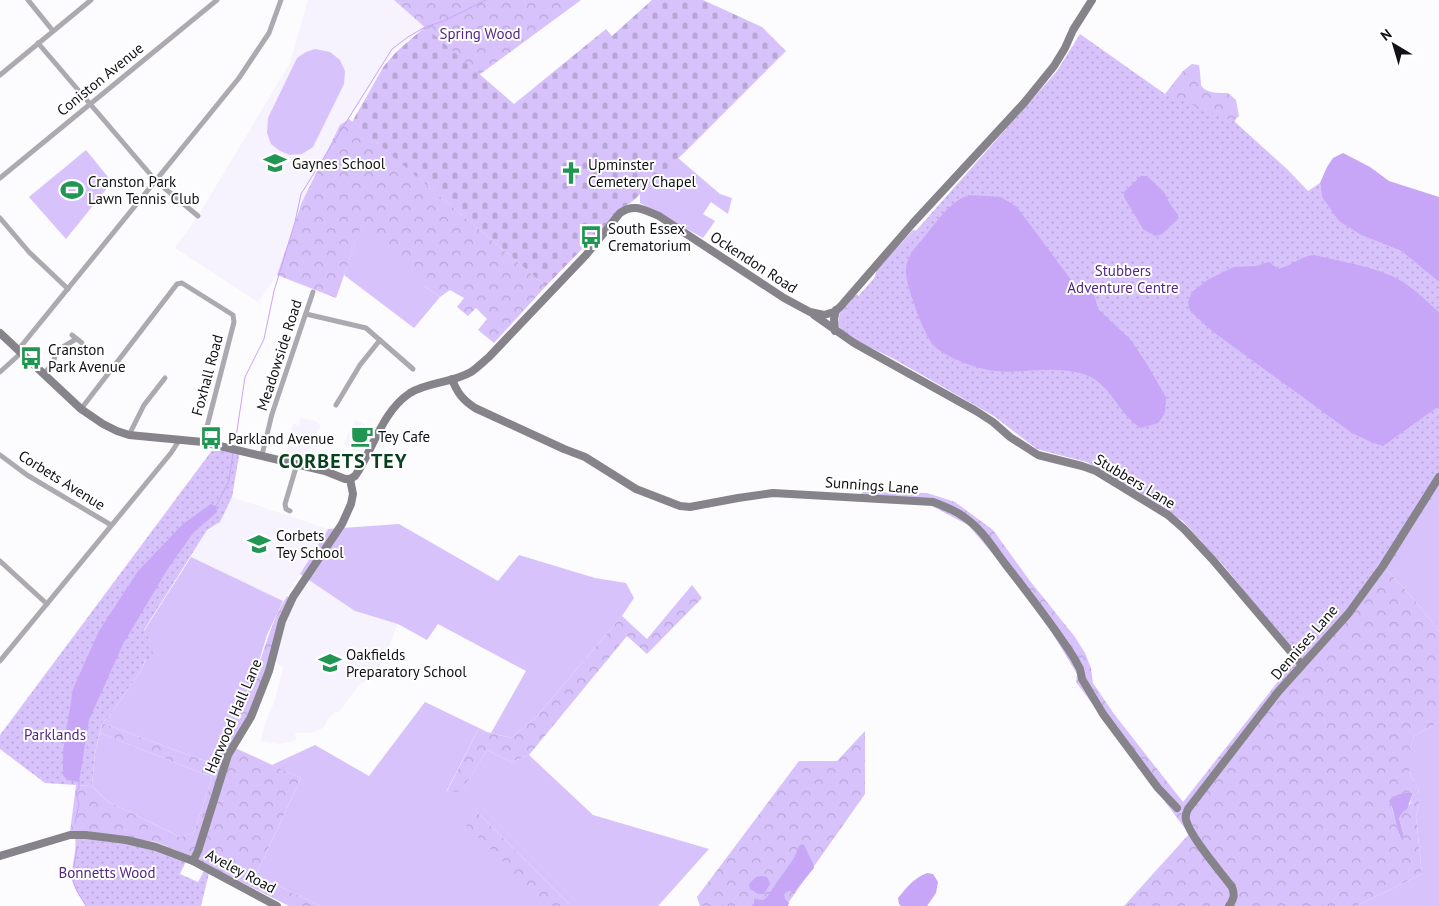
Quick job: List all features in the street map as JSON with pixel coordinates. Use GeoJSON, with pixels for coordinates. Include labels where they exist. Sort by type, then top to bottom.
{"type":"FeatureCollection","features":[{"type":"Feature","properties":{"kind":"street"},"geometry":{"type":"LineString","coordinates":[[28,0],[53,31]]}},
{"type":"Feature","properties":{"kind":"street"},"geometry":{"type":"LineString","coordinates":[[0,75],[91,0]]}},
{"type":"Feature","properties":{"kind":"street","name":"Coniston Avenue"},"geometry":{"type":"LineString","coordinates":[[0,178],[217,0]]}},
{"type":"Feature","properties":{"kind":"street"},"geometry":{"type":"LineString","coordinates":[[0,372],[20,352],[68,289],[239,78],[269,33],[281,0]]}},
{"type":"Feature","properties":{"kind":"street"},"geometry":{"type":"LineString","coordinates":[[810,312],[824,316],[836,310],[912,223],[1024,103],[1054,66],[1092,0]]}},
{"type":"Feature","properties":{"kind":"street"},"geometry":{"type":"LineString","coordinates":[[38,43],[156,182],[198,216]]}},
{"type":"Feature","properties":{"kind":"street","name":"Ockendon Road"},"geometry":{"type":"LineString","coordinates":[[350,479],[359,470],[390,413],[398,403],[424,387],[471,372],[489,357],[586,255],[620,214],[632,207],[638,207],[659,216],[760,282],[810,312]]}},
{"type":"Feature","properties":{"kind":"street"},"geometry":{"type":"LineString","coordinates":[[0,218],[29,252],[68,289]]}},
{"type":"Feature","properties":{"kind":"street","name":"Foxhall Road"},"geometry":{"type":"LineString","coordinates":[[81,408],[177,284],[182,283],[233,315],[234,322],[202,442]]}},
{"type":"Feature","properties":{"kind":"street","name":"Meadowside Road"},"geometry":{"type":"LineString","coordinates":[[262,456],[272,414],[313,292]]}},
{"type":"Feature","properties":{"kind":"street"},"geometry":{"type":"LineString","coordinates":[[835,331],[834,319],[836,310]]}},
{"type":"Feature","properties":{"kind":"street","name":"Stubbers Lane"},"geometry":{"type":"LineString","coordinates":[[810,312],[835,331],[976,411],[993,422],[1010,437],[1038,455],[1096,471],[1168,516],[1184,529],[1212,559],[1302,664]]}},
{"type":"Feature","properties":{"kind":"street"},"geometry":{"type":"LineString","coordinates":[[306,314],[366,328],[413,368]]}},
{"type":"Feature","properties":{"kind":"street"},"geometry":{"type":"LineString","coordinates":[[0,333],[81,408],[103,424],[129,436],[202,442],[325,471],[345,480],[350,479]]}},
{"type":"Feature","properties":{"kind":"street"},"geometry":{"type":"LineString","coordinates":[[43,374],[53,364],[55,356],[74,337],[82,343]]}},
{"type":"Feature","properties":{"kind":"street"},"geometry":{"type":"LineString","coordinates":[[336,405],[360,365],[380,340]]}},
{"type":"Feature","properties":{"kind":"street"},"geometry":{"type":"LineString","coordinates":[[129,436],[144,405],[165,378]]}},
{"type":"Feature","properties":{"kind":"street","name":"Sunnings Lane"},"geometry":{"type":"LineString","coordinates":[[452,379],[456,390],[463,400],[475,408],[585,457],[636,489],[680,506],[690,507],[757,494],[783,493],[933,502],[963,516],[992,544],[1006,565],[1027,590],[1074,658],[1080,669],[1082,679],[1103,714],[1158,788],[1177,808]]}},
{"type":"Feature","properties":{"kind":"street"},"geometry":{"type":"LineString","coordinates":[[0,661],[171,453],[180,439]]}},
{"type":"Feature","properties":{"kind":"street","name":"Corbets Avenue"},"geometry":{"type":"LineString","coordinates":[[0,455],[26,476],[111,525]]}},
{"type":"Feature","properties":{"kind":"street"},"geometry":{"type":"LineString","coordinates":[[290,511],[286,509],[285,504],[297,464]]}},
{"type":"Feature","properties":{"kind":"street","name":"Dennises Lane"},"geometry":{"type":"LineString","coordinates":[[1229,906],[1234,894],[1232,887],[1192,833],[1185,816],[1188,809],[1302,664],[1353,606],[1383,566],[1439,478]]}},
{"type":"Feature","properties":{"kind":"street","name":"Harwood Hall Lane"},"geometry":{"type":"LineString","coordinates":[[192,861],[198,851],[228,755],[250,717],[269,671],[282,620],[293,597],[342,524],[353,494],[350,479]]}},
{"type":"Feature","properties":{"kind":"street"},"geometry":{"type":"LineString","coordinates":[[0,561],[47,604]]}},
{"type":"Feature","properties":{"kind":"street","name":"Aveley Road"},"geometry":{"type":"LineString","coordinates":[[0,856],[63,837],[86,834],[126,840],[156,847],[192,861],[277,906]]}},
{"type":"Feature","properties":{"kind":"shaded area","name":"Gaynes School"},"geometry":{"type":"Polygon","coordinates":[[[308,0],[394,0],[425,27],[394,50],[347,122],[302,202],[277,275],[258,302],[175,248],[198,216],[290,63],[308,0]]]}},
{"type":"Feature","properties":{"kind":"shaded area"},"geometry":{"type":"Polygon","coordinates":[[[1343,153],[1370,167],[1389,181],[1439,197],[1439,282],[1401,251],[1363,236],[1339,221],[1322,197],[1320,183],[1333,158],[1343,153]]]}},
{"type":"Feature","properties":{"kind":"shaded area"},"geometry":{"type":"Polygon","coordinates":[[[1141,176],[1147,176],[1164,192],[1178,215],[1177,220],[1162,234],[1155,236],[1143,229],[1124,197],[1124,192],[1141,176]]]}},
{"type":"Feature","properties":{"kind":"shaded area"},"geometry":{"type":"Polygon","coordinates":[[[969,195],[1001,197],[1017,207],[1077,288],[1082,287],[1094,294],[1098,309],[1130,339],[1166,397],[1165,412],[1158,423],[1141,428],[1127,417],[1099,382],[1086,375],[1061,370],[1008,372],[990,370],[955,359],[934,346],[914,306],[906,277],[907,263],[914,250],[942,215],[954,203],[969,195]]]}},
{"type":"Feature","properties":{"kind":"shaded area"},"geometry":{"type":"Polygon","coordinates":[[[1314,255],[1383,272],[1403,282],[1439,312],[1439,406],[1383,446],[1352,433],[1212,331],[1190,311],[1188,302],[1192,292],[1209,279],[1234,267],[1256,266],[1269,262],[1278,269],[1314,255]]]}},
{"type":"Feature","properties":{"kind":"shaded area"},"geometry":{"type":"Polygon","coordinates":[[[301,418],[315,421],[321,426],[315,434],[306,464],[285,458],[293,424],[299,425],[301,418]]]}},
{"type":"Feature","properties":{"kind":"shaded area"},"geometry":{"type":"Polygon","coordinates":[[[356,420],[378,432],[364,456],[343,444],[356,420]]]}},
{"type":"Feature","properties":{"kind":"shaded area","name":"Corbets Tey School"},"geometry":{"type":"Polygon","coordinates":[[[232,497],[328,529],[283,601],[191,557],[207,530],[220,522],[232,497]]]}},
{"type":"Feature","properties":{"kind":"shaded area"},"geometry":{"type":"Polygon","coordinates":[[[211,504],[216,506],[217,512],[193,533],[167,570],[123,644],[89,720],[79,782],[67,780],[63,775],[63,751],[73,689],[99,631],[138,571],[183,524],[211,504]]]}},
{"type":"Feature","properties":{"kind":"shaded area","name":"Oakfields Preparatory School"},"geometry":{"type":"Polygon","coordinates":[[[306,578],[355,611],[398,624],[376,677],[360,684],[339,712],[335,712],[328,719],[323,728],[311,733],[295,733],[296,740],[289,742],[278,744],[261,741],[265,724],[275,700],[283,667],[272,659],[276,643],[306,578]]]}},
{"type":"Feature","properties":{"kind":"shaded area"},"geometry":{"type":"Polygon","coordinates":[[[1403,793],[1413,793],[1407,809],[1399,818],[1404,837],[1401,838],[1389,801],[1392,797],[1403,793]]]}},
{"type":"Feature","properties":{"kind":"shaded area"},"geometry":{"type":"Polygon","coordinates":[[[802,844],[814,868],[794,892],[789,891],[784,894],[785,899],[789,903],[788,906],[754,906],[754,899],[763,900],[766,898],[802,844]]]}},
{"type":"Feature","properties":{"kind":"shaded area"},"geometry":{"type":"Polygon","coordinates":[[[927,873],[933,874],[938,882],[936,893],[927,906],[901,906],[898,898],[914,880],[927,873]]]}},
{"type":"Feature","properties":{"kind":"shaded area"},"geometry":{"type":"Polygon","coordinates":[[[756,877],[767,877],[770,884],[764,894],[758,894],[750,889],[749,884],[756,877]]]}},
{"type":"Feature","properties":{"kind":"green space","name":"Spring Wood"},"geometry":{"type":"Polygon","coordinates":[[[394,0],[581,0],[479,75],[394,0]]]}},
{"type":"Feature","properties":{"kind":"green space"},"geometry":{"type":"Polygon","coordinates":[[[652,0],[703,0],[762,27],[786,51],[686,151],[634,200],[617,213],[546,286],[352,122],[384,66],[396,52],[425,27],[514,104],[606,29],[612,36],[652,0]]]}},
{"type":"Feature","properties":{"kind":"green space","name":"Stubbers Adventure Centre"},"geometry":{"type":"Polygon","coordinates":[[[1080,34],[1165,94],[1235,122],[1287,169],[1308,191],[1320,183],[1322,197],[1363,236],[1401,251],[1439,282],[1439,473],[1369,578],[1310,650],[1301,655],[1293,653],[1226,568],[1183,521],[1087,462],[1037,449],[994,416],[844,330],[842,318],[846,310],[1057,71],[1080,34]]]}},
{"type":"Feature","properties":{"kind":"green space"},"geometry":{"type":"Polygon","coordinates":[[[315,49],[330,52],[340,60],[345,71],[344,84],[313,147],[302,154],[290,155],[280,151],[271,144],[267,133],[268,118],[297,58],[315,49]]]}},
{"type":"Feature","properties":{"kind":"green space"},"geometry":{"type":"Polygon","coordinates":[[[1192,64],[1199,65],[1203,88],[1213,92],[1228,93],[1236,100],[1239,116],[1235,120],[1235,127],[1165,94],[1183,71],[1192,64]]]}},
{"type":"Feature","properties":{"kind":"green space"},"geometry":{"type":"Polygon","coordinates":[[[349,119],[546,286],[494,343],[478,330],[487,319],[476,308],[468,316],[457,307],[464,298],[450,290],[440,297],[424,286],[424,277],[362,224],[336,298],[277,275],[302,202],[340,125],[349,119]]]}},
{"type":"Feature","properties":{"kind":"green space","name":"Cranston Park Lawn Tennis Club"},"geometry":{"type":"Polygon","coordinates":[[[86,150],[112,182],[66,239],[29,197],[86,150]]]}},
{"type":"Feature","properties":{"kind":"green space"},"geometry":{"type":"Polygon","coordinates":[[[678,158],[720,194],[732,198],[728,214],[711,202],[703,214],[715,221],[703,238],[640,203],[640,194],[678,158]]]}},
{"type":"Feature","properties":{"kind":"green space"},"geometry":{"type":"Polygon","coordinates":[[[362,223],[425,277],[424,286],[440,297],[414,328],[344,275],[362,223]]]}},
{"type":"Feature","properties":{"kind":"green space"},"geometry":{"type":"Polygon","coordinates":[[[913,230],[1439,417],[1439,487],[1387,570],[1412,597],[1439,631],[1439,722],[1414,736],[1409,753],[1409,772],[1419,790],[1418,793],[1403,793],[1391,805],[1400,836],[1404,837],[1399,818],[1410,804],[1419,799],[1420,801],[1416,816],[1422,874],[1356,906],[1124,906],[1189,834],[1076,682],[1077,674],[1048,626],[1004,567],[968,525],[930,505],[853,501],[863,492],[927,493],[955,502],[993,530],[1030,581],[1075,637],[1085,653],[1091,668],[1093,683],[1114,714],[1183,802],[1288,669],[1294,653],[1226,568],[1183,521],[1087,462],[1037,449],[994,416],[894,359],[851,338],[840,329],[838,323],[840,311],[858,294],[856,313],[868,300],[877,269],[913,230]]]}},
{"type":"Feature","properties":{"kind":"green space","name":"Parklands"},"geometry":{"type":"Polygon","coordinates":[[[216,445],[240,450],[232,497],[220,522],[207,530],[144,630],[152,643],[153,658],[145,660],[142,669],[111,714],[102,723],[95,753],[92,786],[45,783],[0,749],[0,735],[216,445]]]}},
{"type":"Feature","properties":{"kind":"green space"},"geometry":{"type":"Polygon","coordinates":[[[1439,473],[1439,631],[1412,597],[1378,560],[1439,473]]]}},
{"type":"Feature","properties":{"kind":"green space"},"geometry":{"type":"Polygon","coordinates":[[[399,524],[498,581],[519,555],[595,578],[626,583],[634,598],[622,616],[537,716],[511,738],[491,733],[526,671],[438,624],[427,640],[398,624],[355,611],[300,574],[328,529],[399,524]]]}},
{"type":"Feature","properties":{"kind":"green space"},"geometry":{"type":"Polygon","coordinates":[[[191,557],[283,601],[267,635],[255,674],[216,765],[102,723],[111,714],[142,669],[152,643],[144,631],[191,557]]]}},
{"type":"Feature","properties":{"kind":"green space"},"geometry":{"type":"Polygon","coordinates":[[[692,585],[702,598],[647,654],[627,636],[529,755],[511,762],[487,750],[462,791],[446,793],[479,728],[511,738],[537,716],[622,616],[647,639],[692,585]]]}},
{"type":"Feature","properties":{"kind":"green space"},"geometry":{"type":"Polygon","coordinates":[[[287,596],[292,600],[269,671],[233,747],[301,778],[256,875],[320,906],[289,906],[183,853],[156,842],[84,831],[70,832],[76,785],[92,786],[107,801],[180,837],[194,833],[212,777],[100,733],[102,723],[216,765],[255,675],[272,625],[287,596]]]}},
{"type":"Feature","properties":{"kind":"green space"},"geometry":{"type":"Polygon","coordinates":[[[425,702],[479,728],[446,792],[463,789],[487,750],[511,762],[529,755],[593,815],[709,849],[658,906],[571,906],[474,809],[551,906],[320,906],[256,875],[301,778],[272,765],[315,745],[369,776],[425,702]]]}},
{"type":"Feature","properties":{"kind":"green space"},"geometry":{"type":"Polygon","coordinates":[[[1439,722],[1439,906],[1356,906],[1422,874],[1416,816],[1420,801],[1419,799],[1410,803],[1413,793],[1418,793],[1419,790],[1409,772],[1409,752],[1414,736],[1439,722]]]}},
{"type":"Feature","properties":{"kind":"green space"},"geometry":{"type":"Polygon","coordinates":[[[865,731],[865,794],[786,906],[700,906],[697,897],[799,761],[837,761],[865,731]]]}},
{"type":"Feature","properties":{"kind":"green space"},"geometry":{"type":"Polygon","coordinates":[[[100,733],[212,777],[194,833],[180,837],[107,801],[92,786],[95,753],[100,733]]]}},
{"type":"Feature","properties":{"kind":"green space"},"geometry":{"type":"Polygon","coordinates":[[[474,809],[571,906],[548,906],[465,824],[474,809]]]}},
{"type":"Feature","properties":{"kind":"green space","name":"Bonnetts Wood"},"geometry":{"type":"Polygon","coordinates":[[[75,836],[126,840],[186,861],[180,874],[198,882],[204,871],[209,873],[201,906],[86,906],[72,881],[75,836]]]}},
{"type":"Feature","properties":{"kind":"waterway"},"geometry":{"type":"LineString","coordinates":[[235,444],[245,377],[264,339],[274,291],[295,222],[301,194],[392,49],[425,27],[444,21],[486,0]]}},
{"type":"Feature","properties":{"kind":"waterway"},"geometry":{"type":"LineString","coordinates":[[216,506],[229,481],[233,453]]}},
{"type":"Feature","properties":{"kind":"waterway"},"geometry":{"type":"LineString","coordinates":[[75,823],[79,804],[76,792],[79,788],[79,781]]}},
{"type":"Feature","properties":{"kind":"waterway"},"geometry":{"type":"LineString","coordinates":[[77,848],[72,878],[86,906]]}},
{"type":"Feature","properties":{"kind":"place","name":"Gaynes School"},"geometry":{"type":"Point","coordinates":[275,163]}},
{"type":"Feature","properties":{"kind":"place","name":"Upminster Cemetery Chapel"},"geometry":{"type":"Point","coordinates":[571,173]}},
{"type":"Feature","properties":{"kind":"place","name":"Cranston Park Lawn Tennis Club"},"geometry":{"type":"Point","coordinates":[72,190]}},
{"type":"Feature","properties":{"kind":"place","name":"South Essex Crematorium"},"geometry":{"type":"Point","coordinates":[591,237]}},
{"type":"Feature","properties":{"kind":"place","name":"Cranston Park Avenue"},"geometry":{"type":"Point","coordinates":[31,358]}},
{"type":"Feature","properties":{"kind":"place","name":"Tey Cafe"},"geometry":{"type":"Point","coordinates":[362,436]}},
{"type":"Feature","properties":{"kind":"place","name":"Parkland Avenue"},"geometry":{"type":"Point","coordinates":[211,438]}},
{"type":"Feature","properties":{"kind":"place","name":"Corbets Tey School"},"geometry":{"type":"Point","coordinates":[259,544]}},
{"type":"Feature","properties":{"kind":"place","name":"Oakfields Preparatory School"},"geometry":{"type":"Point","coordinates":[330,663]}},
{"type":"Feature","properties":{"kind":"district","name":"CORBETS TEY"},"geometry":{"type":"Point","coordinates":[343,461]}}]}
